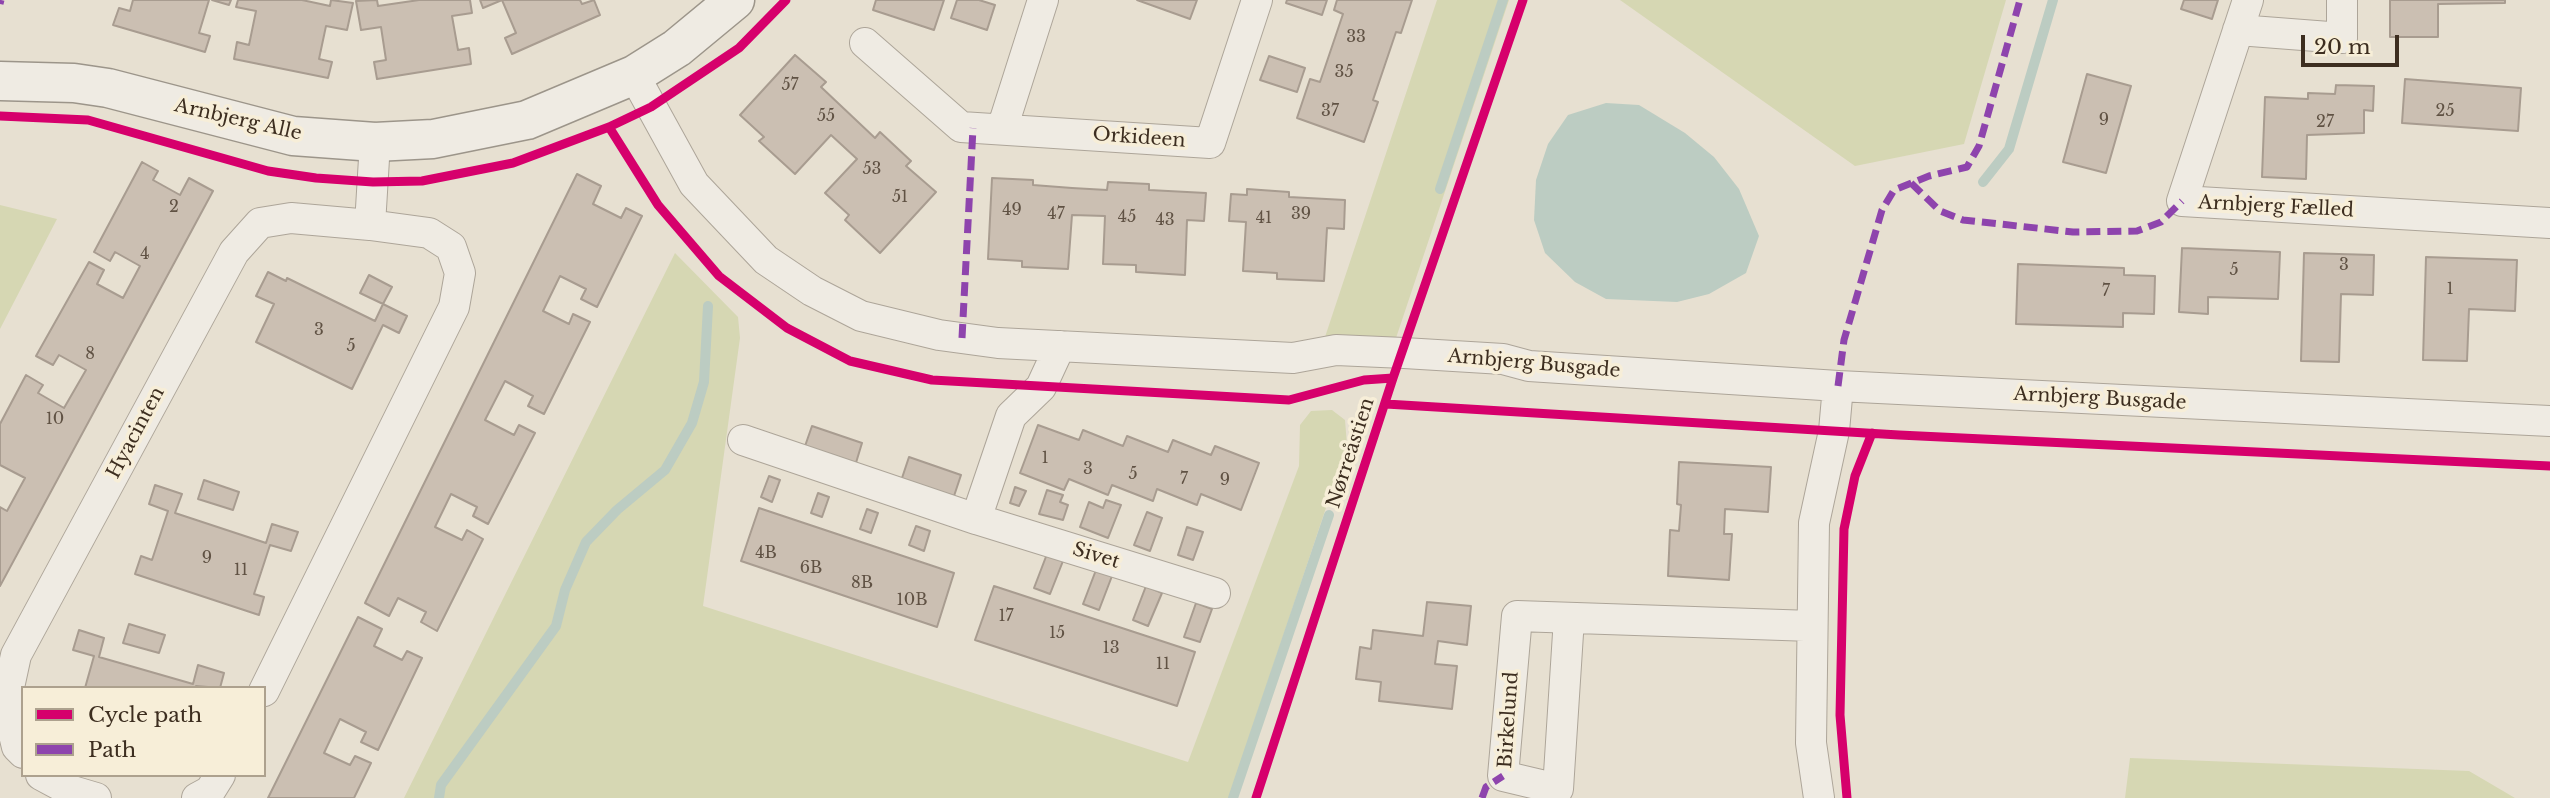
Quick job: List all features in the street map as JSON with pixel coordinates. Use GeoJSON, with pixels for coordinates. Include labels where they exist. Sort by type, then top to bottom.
{"type":"FeatureCollection","features":[{"type":"Feature","properties":{"kind":"street","name":"Arnbjerg Alle"},"geometry":{"type":"LineString","coordinates":[[0,81],[74,83],[108,88],[293,136],[375,142],[433,139],[527,120],[634,75],[677,48],[735,0]]}},
{"type":"Feature","properties":{"kind":"street"},"geometry":{"type":"LineString","coordinates":[[1002,129],[1043,0]]}},
{"type":"Feature","properties":{"kind":"street","name":"Orkideen"},"geometry":{"type":"LineString","coordinates":[[865,43],[961,127],[1210,143],[1257,0]]}},
{"type":"Feature","properties":{"kind":"street","name":"Arnbjerg Fælled"},"geometry":{"type":"LineString","coordinates":[[2248,0],[2182,201],[2550,223]]}},
{"type":"Feature","properties":{"kind":"street"},"geometry":{"type":"LineString","coordinates":[[2238,30],[2342,38],[2342,0]]}},
{"type":"Feature","properties":{"kind":"street","name":"Arnbjerg Busgade"},"geometry":{"type":"LineString","coordinates":[[634,75],[694,184],[766,260],[811,291],[861,316],[939,335],[998,343],[1293,358],[1336,350],[1404,353],[1503,359],[1530,366],[1838,386],[2550,421]]}},
{"type":"Feature","properties":{"kind":"street"},"geometry":{"type":"LineString","coordinates":[[370,225],[375,142]]}},
{"type":"Feature","properties":{"kind":"street","name":"Hyacinten"},"geometry":{"type":"LineString","coordinates":[[21,751],[17,747],[6,701],[16,655],[234,252],[260,223],[291,218],[429,233],[451,247],[460,273],[454,307],[266,687]]}},
{"type":"Feature","properties":{"kind":"street"},"geometry":{"type":"LineString","coordinates":[[976,519],[1011,416],[1041,387],[1060,346]]}},
{"type":"Feature","properties":{"kind":"street"},"geometry":{"type":"LineString","coordinates":[[1819,798],[1811,743],[1814,523],[1834,431],[1838,386]]}},
{"type":"Feature","properties":{"kind":"street","name":"Sivet"},"geometry":{"type":"LineString","coordinates":[[743,440],[976,519],[1215,593]]}},
{"type":"Feature","properties":{"kind":"street","name":"Birkelund"},"geometry":{"type":"LineString","coordinates":[[1569,618],[1558,789],[1503,776],[1517,616],[1812,626]]}},
{"type":"Feature","properties":{"kind":"street"},"geometry":{"type":"LineString","coordinates":[[45,777],[69,790],[96,798]]}},
{"type":"Feature","properties":{"kind":"street"},"geometry":{"type":"LineString","coordinates":[[197,798],[209,791],[219,777]]}},
{"type":"Feature","properties":{"kind":"green space"},"geometry":{"type":"Polygon","coordinates":[[[1437,0],[1509,0],[1395,341],[1325,337],[1437,0]]]}},
{"type":"Feature","properties":{"kind":"green space"},"geometry":{"type":"Polygon","coordinates":[[[1620,0],[2006,0],[1964,144],[1855,166],[1620,0]]]}},
{"type":"Feature","properties":{"kind":"green space"},"geometry":{"type":"Polygon","coordinates":[[[0,205],[57,219],[0,329],[0,205]]]}},
{"type":"Feature","properties":{"kind":"green space"},"geometry":{"type":"Polygon","coordinates":[[[675,253],[738,317],[740,338],[703,606],[1188,762],[1299,466],[1300,425],[1311,411],[1332,410],[1345,420],[1347,445],[1229,798],[404,798],[675,253]]]}},
{"type":"Feature","properties":{"kind":"green space"},"geometry":{"type":"Polygon","coordinates":[[[2130,758],[2469,771],[2515,798],[2125,798],[2130,758]]]}},
{"type":"Feature","properties":{"kind":"shaded area"},"geometry":{"type":"Polygon","coordinates":[[[1606,103],[1639,105],[1685,133],[1714,157],[1739,189],[1759,236],[1746,273],[1709,294],[1677,302],[1606,299],[1575,282],[1545,253],[1534,220],[1536,180],[1548,144],[1568,115],[1606,103]]]}},
{"type":"Feature","properties":{"kind":"building"},"geometry":{"type":"Polygon","coordinates":[[[133,0],[209,0],[199,33],[210,36],[205,52],[113,25],[119,8],[130,11],[133,0]]]}},
{"type":"Feature","properties":{"kind":"building"},"geometry":{"type":"Polygon","coordinates":[[[212,0],[231,0],[229,5],[212,0]]]}},
{"type":"Feature","properties":{"kind":"building"},"geometry":{"type":"Polygon","coordinates":[[[238,0],[302,0],[330,6],[331,0],[353,3],[347,30],[326,26],[319,59],[332,62],[328,78],[234,59],[237,42],[249,45],[256,11],[236,7],[238,0]]]}},
{"type":"Feature","properties":{"kind":"building"},"geometry":{"type":"Polygon","coordinates":[[[377,0],[378,6],[419,0],[470,0],[472,13],[452,16],[458,50],[469,48],[471,64],[377,79],[374,62],[386,60],[381,27],[361,30],[356,1],[377,0]]]}},
{"type":"Feature","properties":{"kind":"building"},"geometry":{"type":"Polygon","coordinates":[[[480,0],[502,0],[483,8],[480,0]]]}},
{"type":"Feature","properties":{"kind":"building"},"geometry":{"type":"Polygon","coordinates":[[[502,0],[580,0],[582,4],[594,0],[600,15],[512,54],[505,38],[516,33],[502,0]]]}},
{"type":"Feature","properties":{"kind":"building"},"geometry":{"type":"Polygon","coordinates":[[[876,0],[944,0],[934,30],[873,10],[876,0]]]}},
{"type":"Feature","properties":{"kind":"building"},"geometry":{"type":"Polygon","coordinates":[[[957,0],[979,0],[995,5],[987,30],[951,18],[957,0]]]}},
{"type":"Feature","properties":{"kind":"building"},"geometry":{"type":"Polygon","coordinates":[[[1137,0],[1197,0],[1190,19],[1137,0]]]}},
{"type":"Feature","properties":{"kind":"building"},"geometry":{"type":"Polygon","coordinates":[[[1287,0],[1327,0],[1322,15],[1286,3],[1287,0]]]}},
{"type":"Feature","properties":{"kind":"building"},"geometry":{"type":"Polygon","coordinates":[[[1337,0],[1412,0],[1401,33],[1396,32],[1373,100],[1378,102],[1364,142],[1297,118],[1310,79],[1320,82],[1343,14],[1334,10],[1337,0]]]}},
{"type":"Feature","properties":{"kind":"building"},"geometry":{"type":"Polygon","coordinates":[[[2184,0],[2218,0],[2212,19],[2181,9],[2184,0]]]}},
{"type":"Feature","properties":{"kind":"building"},"geometry":{"type":"Polygon","coordinates":[[[2390,0],[2505,0],[2505,3],[2438,4],[2438,37],[2390,37],[2390,0]]]}},
{"type":"Feature","properties":{"kind":"building"},"geometry":{"type":"Polygon","coordinates":[[[795,55],[826,82],[821,87],[875,138],[880,132],[911,161],[906,166],[936,192],[880,253],[845,220],[849,215],[825,193],[857,159],[831,135],[795,174],[759,141],[764,137],[740,115],[795,55]]]}},
{"type":"Feature","properties":{"kind":"building"},"geometry":{"type":"Polygon","coordinates":[[[1269,56],[1305,68],[1297,92],[1260,80],[1269,56]]]}},
{"type":"Feature","properties":{"kind":"building"},"geometry":{"type":"Polygon","coordinates":[[[2087,74],[2131,86],[2106,173],[2063,162],[2087,74]]]}},
{"type":"Feature","properties":{"kind":"building"},"geometry":{"type":"Polygon","coordinates":[[[2405,79],[2521,88],[2518,131],[2402,123],[2405,79]]]}},
{"type":"Feature","properties":{"kind":"building"},"geometry":{"type":"Polygon","coordinates":[[[2336,85],[2374,86],[2373,111],[2364,110],[2364,133],[2307,135],[2306,179],[2262,177],[2265,97],[2308,99],[2308,93],[2335,94],[2336,85]]]}},
{"type":"Feature","properties":{"kind":"building"},"geometry":{"type":"Polygon","coordinates":[[[142,162],[158,171],[153,180],[180,195],[189,178],[213,191],[0,586],[0,507],[7,511],[25,478],[0,465],[0,424],[26,375],[43,385],[38,393],[64,408],[86,370],[59,355],[53,365],[36,356],[89,262],[104,270],[97,284],[123,298],[140,266],[115,252],[110,261],[94,252],[142,162]]]}},
{"type":"Feature","properties":{"kind":"building"},"geometry":{"type":"Polygon","coordinates":[[[577,174],[601,186],[593,204],[621,218],[626,208],[642,216],[597,307],[581,299],[586,289],[560,276],[543,311],[569,324],[573,314],[590,322],[544,414],[528,406],[533,396],[505,381],[485,420],[514,435],[519,425],[535,433],[488,524],[473,516],[477,507],[451,494],[435,527],[462,540],[467,530],[483,539],[437,631],[421,622],[426,612],[398,598],[389,616],[365,603],[577,174]]]}},
{"type":"Feature","properties":{"kind":"building"},"geometry":{"type":"Polygon","coordinates":[[[992,178],[1033,180],[1033,185],[1107,190],[1108,182],[1149,184],[1149,190],[1206,193],[1204,221],[1187,220],[1185,275],[1136,272],[1136,265],[1103,264],[1105,216],[1072,215],[1068,269],[1022,267],[1022,261],[988,259],[992,178]]]}},
{"type":"Feature","properties":{"kind":"building"},"geometry":{"type":"Polygon","coordinates":[[[1247,189],[1289,192],[1289,197],[1345,200],[1344,229],[1327,228],[1324,281],[1277,279],[1277,273],[1243,271],[1246,222],[1229,221],[1231,194],[1247,195],[1247,189]]]}},
{"type":"Feature","properties":{"kind":"building"},"geometry":{"type":"Polygon","coordinates":[[[2182,248],[2280,252],[2278,299],[2208,297],[2208,314],[2179,312],[2182,248]]]}},
{"type":"Feature","properties":{"kind":"building"},"geometry":{"type":"Polygon","coordinates":[[[2304,253],[2374,255],[2373,295],[2341,294],[2339,362],[2301,361],[2304,253]]]}},
{"type":"Feature","properties":{"kind":"building"},"geometry":{"type":"Polygon","coordinates":[[[2426,257],[2517,260],[2515,311],[2469,309],[2467,361],[2423,360],[2426,257]]]}},
{"type":"Feature","properties":{"kind":"building"},"geometry":{"type":"Polygon","coordinates":[[[2018,264],[2124,268],[2124,275],[2155,276],[2154,314],[2123,313],[2123,327],[2016,324],[2018,264]]]}},
{"type":"Feature","properties":{"kind":"building"},"geometry":{"type":"Polygon","coordinates":[[[268,272],[286,281],[287,278],[375,321],[383,304],[407,316],[399,333],[383,325],[352,389],[256,342],[274,304],[256,296],[268,272]]]}},
{"type":"Feature","properties":{"kind":"building"},"geometry":{"type":"Polygon","coordinates":[[[369,275],[392,287],[383,304],[360,293],[369,275]]]}},
{"type":"Feature","properties":{"kind":"building"},"geometry":{"type":"Polygon","coordinates":[[[1038,425],[1079,440],[1083,430],[1123,446],[1127,436],[1168,452],[1173,440],[1211,455],[1215,446],[1259,463],[1241,510],[1201,494],[1197,505],[1157,489],[1153,501],[1112,485],[1108,495],[1069,479],[1064,490],[1020,473],[1038,425]]]}},
{"type":"Feature","properties":{"kind":"building"},"geometry":{"type":"Polygon","coordinates":[[[812,426],[862,443],[855,466],[804,449],[812,426]]]}},
{"type":"Feature","properties":{"kind":"building"},"geometry":{"type":"Polygon","coordinates":[[[909,457],[961,475],[953,499],[901,481],[909,457]]]}},
{"type":"Feature","properties":{"kind":"building"},"geometry":{"type":"Polygon","coordinates":[[[1679,462],[1771,467],[1768,512],[1725,509],[1724,534],[1732,534],[1729,580],[1668,576],[1670,530],[1679,531],[1679,462]]]}},
{"type":"Feature","properties":{"kind":"building"},"geometry":{"type":"Polygon","coordinates":[[[769,476],[780,480],[772,502],[761,497],[769,476]]]}},
{"type":"Feature","properties":{"kind":"building"},"geometry":{"type":"Polygon","coordinates":[[[204,480],[239,492],[233,510],[198,499],[204,480]]]}},
{"type":"Feature","properties":{"kind":"building"},"geometry":{"type":"Polygon","coordinates":[[[155,485],[182,494],[175,513],[266,543],[272,524],[298,532],[291,551],[270,545],[254,594],[264,597],[259,615],[135,574],[141,556],[152,560],[168,511],[149,504],[155,485]]]}},
{"type":"Feature","properties":{"kind":"building"},"geometry":{"type":"Polygon","coordinates":[[[1015,487],[1026,491],[1019,506],[1010,503],[1015,487]]]}},
{"type":"Feature","properties":{"kind":"building"},"geometry":{"type":"Polygon","coordinates":[[[1047,490],[1063,495],[1060,502],[1068,505],[1063,520],[1039,514],[1047,490]]]}},
{"type":"Feature","properties":{"kind":"building"},"geometry":{"type":"Polygon","coordinates":[[[818,493],[829,497],[822,517],[811,513],[818,493]]]}},
{"type":"Feature","properties":{"kind":"building"},"geometry":{"type":"Polygon","coordinates":[[[1106,500],[1121,505],[1108,538],[1080,527],[1089,502],[1103,508],[1106,500]]]}},
{"type":"Feature","properties":{"kind":"building"},"geometry":{"type":"Polygon","coordinates":[[[759,508],[954,573],[937,627],[741,561],[759,508]]]}},
{"type":"Feature","properties":{"kind":"building"},"geometry":{"type":"Polygon","coordinates":[[[867,509],[878,513],[871,533],[860,529],[867,509]]]}},
{"type":"Feature","properties":{"kind":"building"},"geometry":{"type":"Polygon","coordinates":[[[1147,512],[1162,518],[1150,551],[1134,545],[1147,512]]]}},
{"type":"Feature","properties":{"kind":"building"},"geometry":{"type":"Polygon","coordinates":[[[916,526],[930,531],[924,551],[909,545],[916,526]]]}},
{"type":"Feature","properties":{"kind":"building"},"geometry":{"type":"Polygon","coordinates":[[[1187,527],[1203,532],[1193,560],[1178,555],[1187,527]]]}},
{"type":"Feature","properties":{"kind":"building"},"geometry":{"type":"Polygon","coordinates":[[[1047,554],[1063,561],[1050,594],[1034,588],[1047,554]]]}},
{"type":"Feature","properties":{"kind":"building"},"geometry":{"type":"Polygon","coordinates":[[[1096,570],[1112,576],[1099,610],[1083,604],[1096,570]]]}},
{"type":"Feature","properties":{"kind":"building"},"geometry":{"type":"Polygon","coordinates":[[[994,586],[1195,652],[1177,706],[975,640],[994,586]]]}},
{"type":"Feature","properties":{"kind":"building"},"geometry":{"type":"Polygon","coordinates":[[[1146,586],[1162,593],[1148,626],[1133,620],[1146,586]]]}},
{"type":"Feature","properties":{"kind":"building"},"geometry":{"type":"Polygon","coordinates":[[[1427,602],[1471,606],[1467,645],[1438,641],[1435,664],[1457,666],[1452,709],[1379,701],[1381,682],[1356,679],[1360,647],[1371,649],[1373,630],[1423,636],[1427,602]]]}},
{"type":"Feature","properties":{"kind":"building"},"geometry":{"type":"Polygon","coordinates":[[[1196,603],[1212,609],[1200,642],[1184,637],[1196,603]]]}},
{"type":"Feature","properties":{"kind":"building"},"geometry":{"type":"Polygon","coordinates":[[[358,617],[382,629],[374,646],[402,660],[407,651],[422,658],[378,750],[361,742],[366,732],[340,719],[324,753],[350,765],[355,756],[371,763],[354,798],[268,798],[358,617]]]}},
{"type":"Feature","properties":{"kind":"building"},"geometry":{"type":"Polygon","coordinates":[[[129,624],[165,635],[159,653],[123,643],[129,624]]]}},
{"type":"Feature","properties":{"kind":"building"},"geometry":{"type":"Polygon","coordinates":[[[79,630],[104,638],[99,657],[193,684],[198,665],[224,673],[221,686],[86,686],[94,656],[73,650],[79,630]]]}},
{"type":"Feature","properties":{"kind":"waterway"},"geometry":{"type":"LineString","coordinates":[[1440,189],[1503,0]]}},
{"type":"Feature","properties":{"kind":"waterway"},"geometry":{"type":"LineString","coordinates":[[1983,182],[2009,149],[2053,0]]}},
{"type":"Feature","properties":{"kind":"waterway"},"geometry":{"type":"LineString","coordinates":[[439,798],[441,785],[556,626],[565,590],[586,542],[617,510],[665,470],[692,423],[704,382],[708,306]]}},
{"type":"Feature","properties":{"kind":"waterway"},"geometry":{"type":"LineString","coordinates":[[1233,798],[1329,515]]}},
{"type":"Feature","properties":{"kind":"marked path"},"geometry":{"type":"LineString","coordinates":[[0,4],[1,0]]}},
{"type":"Feature","properties":{"kind":"marked path"},"geometry":{"type":"LineString","coordinates":[[1838,386],[1844,340],[1882,210],[1894,190],[1929,176],[1967,167],[1979,146],[2020,0]]}},
{"type":"Feature","properties":{"kind":"marked path"},"geometry":{"type":"LineString","coordinates":[[962,338],[973,128]]}},
{"type":"Feature","properties":{"kind":"marked path"},"geometry":{"type":"LineString","coordinates":[[1911,183],[1940,211],[1963,220],[2073,232],[2137,231],[2161,222],[2182,201]]}},
{"type":"Feature","properties":{"kind":"marked path"},"geometry":{"type":"LineString","coordinates":[[1482,798],[1486,787],[1503,776]]}},
{"type":"Feature","properties":{"kind":"cycle path"},"geometry":{"type":"LineString","coordinates":[[0,116],[88,120],[268,171],[373,182],[422,181],[513,163],[609,127],[651,107],[739,48],[786,0]]}},
{"type":"Feature","properties":{"kind":"cycle path","name":"Nørreåstien"},"geometry":{"type":"LineString","coordinates":[[1256,798],[1393,378],[1523,0]]}},
{"type":"Feature","properties":{"kind":"cycle path","name":"Nørreåstien"},"geometry":{"type":"LineString","coordinates":[[609,127],[658,205],[719,276],[787,328],[850,361],[932,380],[1289,400],[1364,380],[1393,378]]}},
{"type":"Feature","properties":{"kind":"cycle path","name":"Nørreåstien"},"geometry":{"type":"LineString","coordinates":[[1386,404],[1899,435],[2550,466]]}},
{"type":"Feature","properties":{"kind":"cycle path"},"geometry":{"type":"LineString","coordinates":[[1847,798],[1840,715],[1844,529],[1855,476],[1872,433]]}}]}
